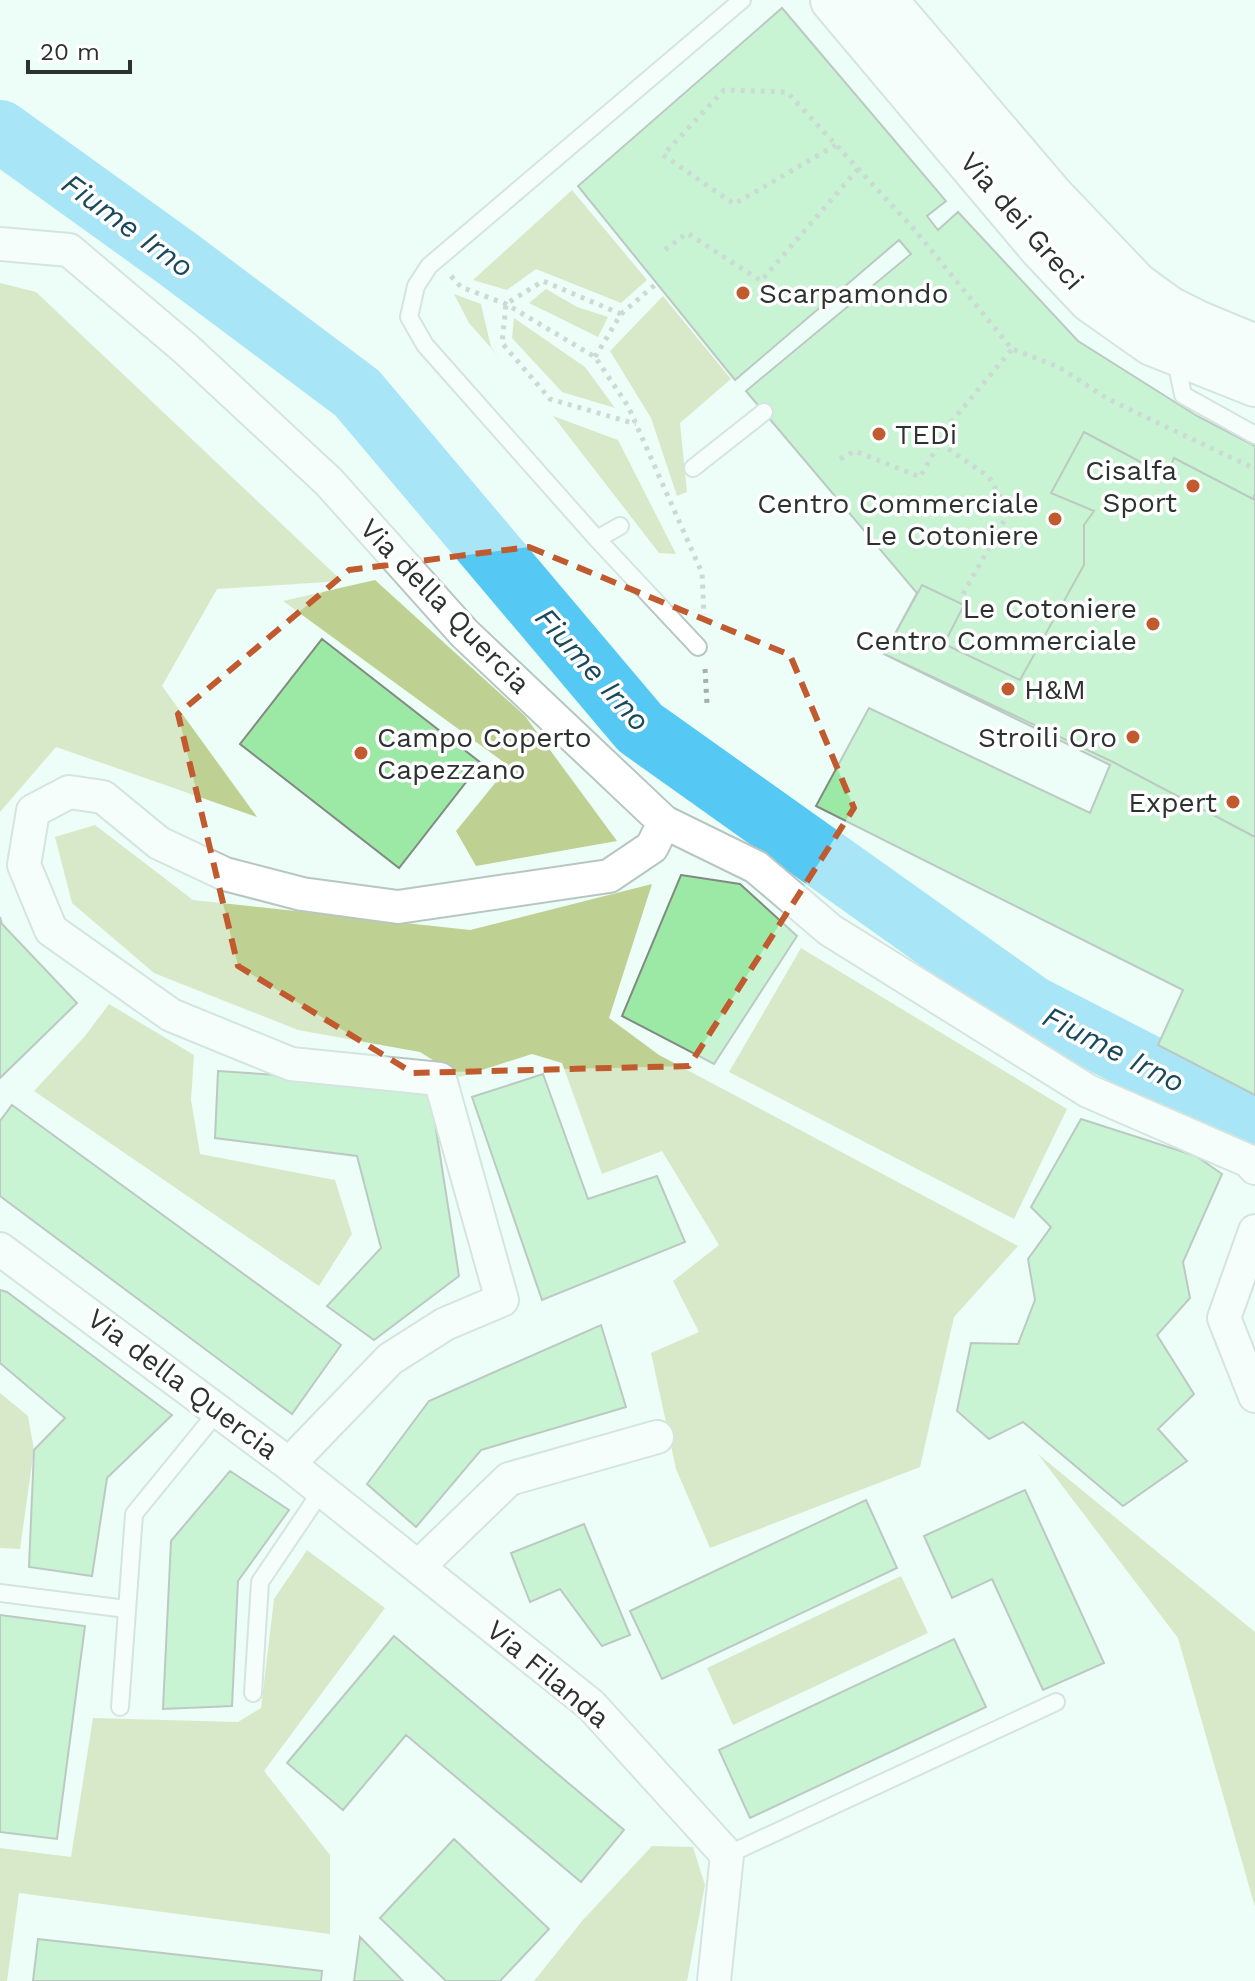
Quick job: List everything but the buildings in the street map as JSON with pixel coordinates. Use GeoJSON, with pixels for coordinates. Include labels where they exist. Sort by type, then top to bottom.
{"type":"FeatureCollection","features":[{"type":"Feature","properties":{"kind":"main road","name":"Via dei Greci"},"geometry":{"type":"LineString","coordinates":[[833,0],[1041,247],[1091,300],[1129,329],[1175,354],[1255,384]]}},
{"type":"Feature","properties":{"kind":"main road","name":"Via dei Greci"},"geometry":{"type":"LineString","coordinates":[[884,0],[1052,197],[1136,285],[1183,316],[1255,347]]}},
{"type":"Feature","properties":{"kind":"street","name":"Via della Quercia"},"geometry":{"type":"LineString","coordinates":[[0,244],[69,250],[186,349],[329,482],[464,633],[664,822],[652,847],[609,876],[398,907],[302,894],[225,874],[159,843],[103,797],[69,792],[33,811],[24,865],[51,930],[171,1015],[291,1064],[440,1079],[502,1300],[445,1324],[390,1359],[289,1464],[0,1249]]}},
{"type":"Feature","properties":{"kind":"street"},"geometry":{"type":"LineString","coordinates":[[664,822],[756,867],[830,930],[1088,1091],[1249,1161],[1255,1168]]}},
{"type":"Feature","properties":{"kind":"street"},"geometry":{"type":"LineString","coordinates":[[1255,1231],[1224,1318],[1255,1396]]}},
{"type":"Feature","properties":{"kind":"street"},"geometry":{"type":"LineString","coordinates":[[418,1567],[509,1479],[657,1437]]}},
{"type":"Feature","properties":{"kind":"street","name":"Via Filanda"},"geometry":{"type":"LineString","coordinates":[[289,1464],[591,1705],[727,1855]]}},
{"type":"Feature","properties":{"kind":"street"},"geometry":{"type":"LineString","coordinates":[[714,1981],[727,1855]]}},
{"type":"Feature","properties":{"kind":"lane"},"geometry":{"type":"LineString","coordinates":[[702,654],[425,345],[409,317],[416,286],[429,266],[742,0]]}},
{"type":"Feature","properties":{"kind":"lane"},"geometry":{"type":"LineString","coordinates":[[1175,354],[1183,395],[1255,435]]}},
{"type":"Feature","properties":{"kind":"lane"},"geometry":{"type":"LineString","coordinates":[[693,468],[764,412]]}},
{"type":"Feature","properties":{"kind":"lane"},"geometry":{"type":"LineString","coordinates":[[597,539],[620,526]]}},
{"type":"Feature","properties":{"kind":"lane"},"geometry":{"type":"LineString","coordinates":[[120,1707],[134,1514],[218,1411]]}},
{"type":"Feature","properties":{"kind":"lane"},"geometry":{"type":"LineString","coordinates":[[253,1693],[260,1582],[322,1490]]}},
{"type":"Feature","properties":{"kind":"lane"},"geometry":{"type":"LineString","coordinates":[[0,1593],[126,1609]]}},
{"type":"Feature","properties":{"kind":"lane"},"geometry":{"type":"LineString","coordinates":[[727,1855],[1056,1702]]}},
{"type":"Feature","properties":{"kind":"path"},"geometry":{"type":"LineString","coordinates":[[836,145],[734,204],[663,155],[724,90],[787,92],[836,145],[858,169],[920,236],[1012,349],[1059,367],[1108,399],[1255,469]]}},
{"type":"Feature","properties":{"kind":"path"},"geometry":{"type":"LineString","coordinates":[[665,250],[687,233],[761,281],[858,169]]}},
{"type":"Feature","properties":{"kind":"path"},"geometry":{"type":"LineString","coordinates":[[451,275],[461,287],[506,304],[595,357],[628,406],[702,573],[704,616]]}},
{"type":"Feature","properties":{"kind":"path"},"geometry":{"type":"LineString","coordinates":[[506,304],[543,281],[621,314]]}},
{"type":"Feature","properties":{"kind":"path"},"geometry":{"type":"LineString","coordinates":[[595,357],[621,314],[657,283]]}},
{"type":"Feature","properties":{"kind":"path"},"geometry":{"type":"LineString","coordinates":[[506,304],[502,343],[550,399],[636,424]]}},
{"type":"Feature","properties":{"kind":"path"},"geometry":{"type":"LineString","coordinates":[[840,459],[855,451],[920,477],[952,421],[1012,349]]}},
{"type":"Feature","properties":{"kind":"path"},"geometry":{"type":"LineString","coordinates":[[940,443],[989,477],[1009,512],[963,594]]}},
{"type":"Feature","properties":{"kind":"path"},"geometry":{"type":"LineString","coordinates":[[702,654],[707,704]]}},
{"type":"Feature","properties":{"kind":"highlighted area"},"geometry":{"type":"Polygon","coordinates":[[[529,547],[790,655],[854,808],[689,1066],[413,1073],[238,966],[178,714],[349,570],[529,547]]]}},
{"type":"Feature","properties":{"kind":"green space"},"geometry":{"type":"Polygon","coordinates":[[[572,190],[647,280],[621,303],[536,269],[507,290],[473,280],[572,190]]]}},
{"type":"Feature","properties":{"kind":"green space"},"geometry":{"type":"Polygon","coordinates":[[[0,283],[36,292],[342,581],[217,589],[162,686],[257,817],[56,747],[0,812],[0,283]]]}},
{"type":"Feature","properties":{"kind":"green space"},"geometry":{"type":"Polygon","coordinates":[[[546,289],[577,307],[608,317],[598,337],[529,303],[546,289]]]}},
{"type":"Feature","properties":{"kind":"green space"},"geometry":{"type":"Polygon","coordinates":[[[454,294],[481,304],[491,347],[499,357],[469,323],[454,294]]]}},
{"type":"Feature","properties":{"kind":"green space"},"geometry":{"type":"Polygon","coordinates":[[[663,296],[731,379],[680,423],[687,492],[677,496],[651,418],[610,351],[663,296]]]}},
{"type":"Feature","properties":{"kind":"green space"},"geometry":{"type":"Polygon","coordinates":[[[514,318],[585,367],[615,408],[562,392],[512,338],[514,318]]]}},
{"type":"Feature","properties":{"kind":"green space"},"geometry":{"type":"Polygon","coordinates":[[[553,416],[618,440],[676,554],[659,553],[553,416]]]}},
{"type":"Feature","properties":{"kind":"green space"},"geometry":{"type":"Polygon","coordinates":[[[375,580],[525,716],[617,841],[476,866],[456,831],[509,766],[283,601],[375,580]]]}},
{"type":"Feature","properties":{"kind":"green space"},"geometry":{"type":"Polygon","coordinates":[[[95,825],[193,900],[470,930],[652,884],[609,1018],[659,1055],[1018,1246],[954,1317],[920,1467],[710,1548],[676,1469],[651,1353],[699,1332],[673,1281],[719,1245],[662,1151],[602,1174],[562,1063],[532,1054],[460,1077],[420,1052],[298,1030],[154,973],[72,903],[55,837],[95,825]]]}},
{"type":"Feature","properties":{"kind":"green space"},"geometry":{"type":"Polygon","coordinates":[[[801,948],[1067,1109],[1014,1219],[729,1072],[801,948]]]}},
{"type":"Feature","properties":{"kind":"green space"},"geometry":{"type":"Polygon","coordinates":[[[109,1004],[194,1055],[191,1100],[200,1154],[335,1180],[352,1234],[319,1286],[34,1091],[85,1036],[109,1004]]]}},
{"type":"Feature","properties":{"kind":"green space"},"geometry":{"type":"Polygon","coordinates":[[[0,1393],[28,1416],[34,1450],[20,1549],[0,1548],[0,1393]]]}},
{"type":"Feature","properties":{"kind":"green space"},"geometry":{"type":"Polygon","coordinates":[[[1038,1454],[1255,1632],[1255,1907],[1178,1638],[1038,1454]]]}},
{"type":"Feature","properties":{"kind":"green space"},"geometry":{"type":"Polygon","coordinates":[[[307,1550],[385,1608],[264,1771],[330,1855],[330,1934],[19,1893],[7,1981],[0,1981],[0,1848],[71,1857],[93,1718],[238,1722],[261,1708],[274,1599],[307,1550]]]}},
{"type":"Feature","properties":{"kind":"green space"},"geometry":{"type":"Polygon","coordinates":[[[901,1576],[928,1633],[733,1725],[707,1668],[901,1576]]]}},
{"type":"Feature","properties":{"kind":"green space"},"geometry":{"type":"Polygon","coordinates":[[[652,1846],[693,1847],[705,1885],[687,1981],[534,1981],[582,1921],[652,1846]]]}},
{"type":"Feature","properties":{"kind":"waterway","name":"Fiume Irno"},"geometry":{"type":"LineString","coordinates":[[0,131],[357,393],[640,728],[1031,1006],[1255,1121]]}},
{"type":"Feature","properties":{"kind":"place","name":"Scarpamondo"},"geometry":{"type":"Point","coordinates":[743,293]}},
{"type":"Feature","properties":{"kind":"place","name":"TEDi"},"geometry":{"type":"Point","coordinates":[879,434]}},
{"type":"Feature","properties":{"kind":"place","name":"Cisalfa Sport"},"geometry":{"type":"Point","coordinates":[1193,486]}},
{"type":"Feature","properties":{"kind":"place","name":"Centro Commerciale Le Cotoniere"},"geometry":{"type":"Point","coordinates":[1055,519]}},
{"type":"Feature","properties":{"kind":"place","name":"Le Cotoniere Centro Commerciale"},"geometry":{"type":"Point","coordinates":[1153,624]}},
{"type":"Feature","properties":{"kind":"place","name":"H&M"},"geometry":{"type":"Point","coordinates":[1008,689]}},
{"type":"Feature","properties":{"kind":"place","name":"Stroili Oro"},"geometry":{"type":"Point","coordinates":[1133,737]}},
{"type":"Feature","properties":{"kind":"place","name":"Campo Coperto Capezzano"},"geometry":{"type":"Point","coordinates":[361,753]}},
{"type":"Feature","properties":{"kind":"place","name":"Expert"},"geometry":{"type":"Point","coordinates":[1233,802]}}]}
